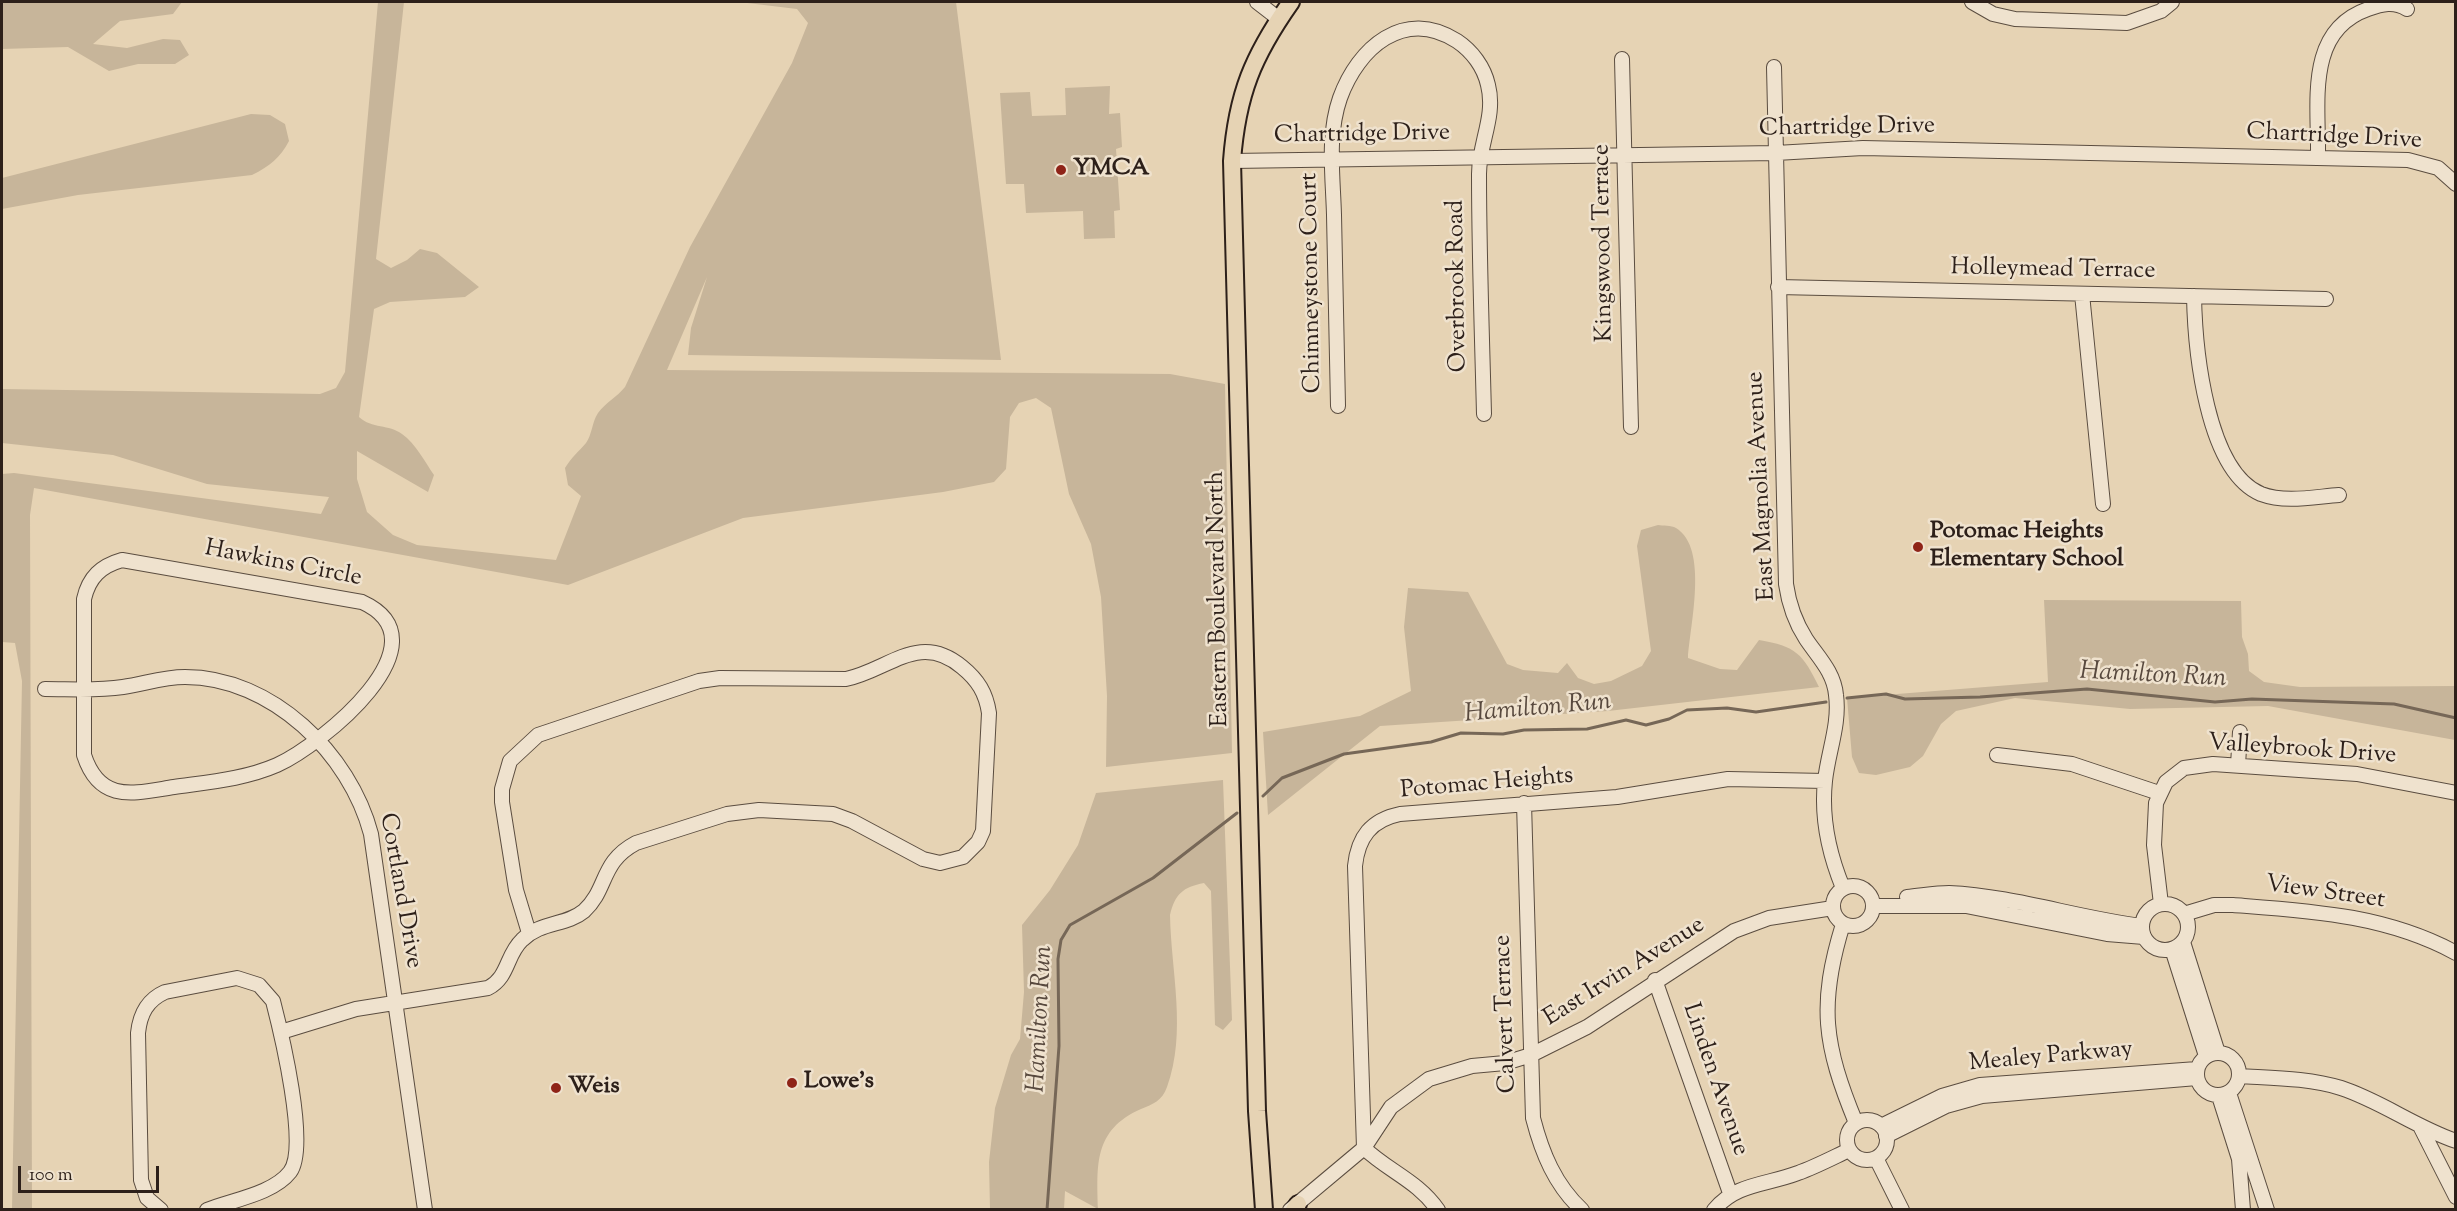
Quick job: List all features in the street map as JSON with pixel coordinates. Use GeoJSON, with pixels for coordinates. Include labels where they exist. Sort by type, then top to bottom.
{"type":"FeatureCollection","features":[{"type":"Feature","properties":{"kind":"main road","name":"Eastern Boulevard North"},"geometry":{"type":"LineString","coordinates":[[1263,1209],[1257,1111],[1232,160],[1234,131],[1250,71],[1265,39],[1291,2]]}},
{"type":"Feature","properties":{"kind":"street"},"geometry":{"type":"LineString","coordinates":[[1257,2],[1279,19]]}},
{"type":"Feature","properties":{"kind":"street"},"geometry":{"type":"LineString","coordinates":[[1972,2],[1993,14],[2015,19],[2127,22],[2161,11],[2172,2]]}},
{"type":"Feature","properties":{"kind":"street"},"geometry":{"type":"LineString","coordinates":[[2318,157],[2320,67],[2330,37],[2338,24],[2361,11],[2389,3],[2407,9]]}},
{"type":"Feature","properties":{"kind":"street"},"geometry":{"type":"LineString","coordinates":[[1332,160],[1334,118],[1339,101],[1357,63],[1383,39],[1398,31],[1414,28],[1446,34],[1474,55],[1482,68],[1491,99],[1490,116],[1481,156]]}},
{"type":"Feature","properties":{"kind":"street","name":"Kingswood Terrace"},"geometry":{"type":"LineString","coordinates":[[1622,59],[1631,427]]}},
{"type":"Feature","properties":{"kind":"street","name":"East Magnolia Avenue"},"geometry":{"type":"LineString","coordinates":[[1774,67],[1786,584],[1789,604],[1796,621],[1823,660],[1836,694],[1835,726],[1825,781],[1827,840],[1843,888]]}},
{"type":"Feature","properties":{"kind":"street","name":"Chartridge Drive"},"geometry":{"type":"LineString","coordinates":[[1232,160],[1625,153],[1776,153],[1863,148],[2408,159],[2438,168],[2456,184]]}},
{"type":"Feature","properties":{"kind":"street","name":"Overbrook Road"},"geometry":{"type":"LineString","coordinates":[[1481,156],[1479,171],[1484,414]]}},
{"type":"Feature","properties":{"kind":"street","name":"Chimneystone Court"},"geometry":{"type":"LineString","coordinates":[[1332,160],[1338,406]]}},
{"type":"Feature","properties":{"kind":"street","name":"Holleymead Terrace"},"geometry":{"type":"LineString","coordinates":[[1778,287],[2326,299]]}},
{"type":"Feature","properties":{"kind":"street"},"geometry":{"type":"LineString","coordinates":[[2082,294],[2103,504]]}},
{"type":"Feature","properties":{"kind":"street"},"geometry":{"type":"LineString","coordinates":[[2194,296],[2195,334],[2203,391],[2220,442],[2238,476],[2259,493],[2271,497],[2285,499],[2338,495]]}},
{"type":"Feature","properties":{"kind":"street","name":"Hawkins Circle"},"geometry":{"type":"LineString","coordinates":[[134,560],[362,602],[374,607],[388,625],[393,638],[391,657],[361,699],[318,741],[299,754],[253,774],[122,793],[102,784],[88,767],[84,755],[84,689],[87,588],[101,569],[111,563],[134,560]]}},
{"type":"Feature","properties":{"kind":"street"},"geometry":{"type":"LineString","coordinates":[[280,1032],[356,1009],[478,991],[496,984],[503,976],[515,948],[529,933],[538,927],[581,913],[594,898],[605,872],[624,849],[636,843],[744,810],[833,814],[852,821],[923,859],[940,863],[963,857],[978,842],[984,825],[989,713],[986,697],[974,678],[958,664],[933,651],[924,651],[902,657],[861,676],[846,680],[720,678],[699,681],[538,735],[510,761],[502,789],[516,890],[529,933]]}},
{"type":"Feature","properties":{"kind":"street","name":"Cortland Drive"},"geometry":{"type":"LineString","coordinates":[[45,689],[123,687],[163,678],[207,678],[249,690],[285,710],[318,741],[352,787],[366,815],[425,1209]]}},
{"type":"Feature","properties":{"kind":"street"},"geometry":{"type":"LineString","coordinates":[[2238,765],[2241,732]]}},
{"type":"Feature","properties":{"kind":"street"},"geometry":{"type":"LineString","coordinates":[[1998,755],[2072,764],[2159,793],[2154,816],[2154,845],[2161,904]]}},
{"type":"Feature","properties":{"kind":"street","name":"Valleybrook Drive"},"geometry":{"type":"LineString","coordinates":[[2159,793],[2174,774],[2184,768],[2213,764],[2357,774],[2456,793]]}},
{"type":"Feature","properties":{"kind":"street","name":"Potomac Heights"},"geometry":{"type":"LineString","coordinates":[[1364,1148],[1355,866],[1360,841],[1376,823],[1387,817],[1524,803],[1617,797],[1728,779],[1825,781]]}},
{"type":"Feature","properties":{"kind":"street","name":"Calvert Terrace"},"geometry":{"type":"LineString","coordinates":[[1524,803],[1533,1118],[1538,1139],[1556,1179],[1582,1209]]}},
{"type":"Feature","properties":{"kind":"street"},"geometry":{"type":"LineString","coordinates":[[1860,887],[1872,903],[1872,913],[1857,926],[1843,924],[1838,920],[1833,908],[1837,893],[1843,888],[1860,887]]}},
{"type":"Feature","properties":{"kind":"street"},"geometry":{"type":"LineString","coordinates":[[1872,903],[1966,906],[2107,934],[2143,932]]}},
{"type":"Feature","properties":{"kind":"street"},"geometry":{"type":"LineString","coordinates":[[2161,904],[2170,904],[2184,914],[2188,928],[2177,945],[2154,948],[2143,932],[2144,916],[2151,908],[2161,904]]}},
{"type":"Feature","properties":{"kind":"street","name":"View Street"},"geometry":{"type":"LineString","coordinates":[[2184,914],[2214,905],[2233,905],[2350,916],[2387,924],[2456,953]]}},
{"type":"Feature","properties":{"kind":"street","name":"East Irvin Avenue"},"geometry":{"type":"LineString","coordinates":[[1294,1208],[1312,1189],[1364,1148],[1391,1107],[1429,1079],[1472,1066],[1505,1063],[1531,1055],[1587,1027],[1655,980],[1734,931],[1769,918],[1833,908]]}},
{"type":"Feature","properties":{"kind":"street"},"geometry":{"type":"LineString","coordinates":[[1843,924],[1832,959],[1826,1015],[1834,1065],[1856,1123]]}},
{"type":"Feature","properties":{"kind":"street"},"geometry":{"type":"LineString","coordinates":[[2177,945],[2212,1054]]}},
{"type":"Feature","properties":{"kind":"street"},"geometry":{"type":"LineString","coordinates":[[161,1209],[147,1198],[141,1180],[138,1033],[142,1013],[157,996],[165,992],[237,978],[259,985],[273,1000],[297,1129],[295,1163],[290,1172],[277,1182],[207,1209]]}},
{"type":"Feature","properties":{"kind":"street","name":"Linden Avenue"},"geometry":{"type":"LineString","coordinates":[[1655,980],[1730,1193]]}},
{"type":"Feature","properties":{"kind":"street"},"geometry":{"type":"LineString","coordinates":[[2212,1054],[2234,1059],[2240,1076],[2234,1089],[2224,1095],[2205,1091],[2197,1073],[2212,1054]]}},
{"type":"Feature","properties":{"kind":"street","name":"Mealey Parkway"},"geometry":{"type":"LineString","coordinates":[[1884,1131],[1942,1096],[1980,1085],[2197,1073]]}},
{"type":"Feature","properties":{"kind":"street"},"geometry":{"type":"LineString","coordinates":[[2240,1076],[2302,1080],[2341,1088],[2421,1128],[2456,1141]]}},
{"type":"Feature","properties":{"kind":"street"},"geometry":{"type":"LineString","coordinates":[[2224,1095],[2239,1159],[2243,1209]]}},
{"type":"Feature","properties":{"kind":"street"},"geometry":{"type":"LineString","coordinates":[[2224,1095],[2267,1209]]}},
{"type":"Feature","properties":{"kind":"street"},"geometry":{"type":"LineString","coordinates":[[1864,1120],[1874,1121],[1884,1131],[1882,1152],[1876,1158],[1861,1159],[1849,1150],[1847,1135],[1856,1123],[1864,1120]]}},
{"type":"Feature","properties":{"kind":"street"},"geometry":{"type":"LineString","coordinates":[[2421,1128],[2456,1197]]}},
{"type":"Feature","properties":{"kind":"street"},"geometry":{"type":"LineString","coordinates":[[1364,1148],[1380,1162],[1415,1183],[1438,1209]]}},
{"type":"Feature","properties":{"kind":"street"},"geometry":{"type":"LineString","coordinates":[[1714,1209],[1730,1193],[1798,1173],[1849,1150]]}},
{"type":"Feature","properties":{"kind":"street"},"geometry":{"type":"LineString","coordinates":[[1876,1158],[1902,1209]]}},
{"type":"Feature","properties":{"kind":"shaded area"},"geometry":{"type":"Polygon","coordinates":[[[2,2],[182,2],[173,14],[120,21],[93,44],[127,48],[163,39],[180,40],[189,55],[175,64],[138,64],[109,71],[68,47],[2,49],[2,2]]]}},
{"type":"Feature","properties":{"kind":"shaded area"},"geometry":{"type":"Polygon","coordinates":[[[378,2],[404,2],[376,259],[391,268],[407,260],[420,249],[437,253],[479,287],[465,297],[390,302],[374,309],[359,417],[369,423],[402,434],[416,448],[434,475],[428,492],[357,451],[357,479],[367,512],[393,535],[417,545],[556,560],[581,496],[568,485],[565,468],[588,440],[598,413],[625,387],[690,247],[792,63],[808,23],[797,9],[739,2],[956,2],[1001,360],[688,355],[691,328],[707,277],[667,370],[1170,374],[1225,384],[1232,753],[1106,767],[1107,696],[1101,597],[1091,544],[1069,494],[1051,408],[1036,398],[1019,403],[1010,417],[1006,469],[994,482],[943,492],[743,518],[568,585],[34,488],[30,515],[32,1209],[12,1209],[22,681],[15,643],[2,642],[2,474],[14,473],[321,514],[329,497],[207,484],[113,455],[2,443],[2,389],[320,394],[336,388],[345,372],[378,2]]]}},
{"type":"Feature","properties":{"kind":"shaded area","name":"YMCA"},"geometry":{"type":"Polygon","coordinates":[[[1110,86],[1109,114],[1120,113],[1122,147],[1116,149],[1120,210],[1114,211],[1115,238],[1084,239],[1083,211],[1026,213],[1024,184],[1006,184],[1000,93],[1030,92],[1032,116],[1066,115],[1065,88],[1110,86]]]}},
{"type":"Feature","properties":{"kind":"shaded area"},"geometry":{"type":"Polygon","coordinates":[[[251,114],[270,115],[285,124],[289,141],[274,161],[252,175],[78,195],[2,209],[2,178],[251,114]]]}},
{"type":"Feature","properties":{"kind":"shaded area"},"geometry":{"type":"Polygon","coordinates":[[[1658,525],[1676,528],[1686,538],[1692,552],[1695,588],[1688,658],[1720,669],[1737,670],[1759,640],[1772,642],[1797,653],[1819,687],[1608,711],[1380,726],[1268,815],[1263,732],[1360,716],[1411,691],[1404,627],[1408,588],[1468,592],[1507,664],[1523,670],[1558,673],[1567,663],[1578,678],[1594,684],[1611,681],[1642,666],[1651,651],[1637,546],[1641,530],[1658,525]]]}},
{"type":"Feature","properties":{"kind":"shaded area"},"geometry":{"type":"Polygon","coordinates":[[[2044,600],[2241,601],[2242,637],[2248,654],[2249,671],[2264,682],[2300,687],[2455,686],[2455,740],[2268,706],[2130,709],[2015,698],[1956,711],[1941,724],[1923,756],[1910,767],[1876,775],[1859,773],[1852,757],[1847,698],[2048,682],[2044,600]]]}},
{"type":"Feature","properties":{"kind":"shaded area"},"geometry":{"type":"Polygon","coordinates":[[[1223,780],[1232,1020],[1223,1030],[1215,1025],[1211,891],[1204,883],[1185,889],[1174,902],[1170,915],[1177,1023],[1173,1066],[1167,1087],[1160,1099],[1125,1118],[1114,1127],[1106,1139],[1099,1164],[1098,1209],[1065,1191],[1064,1209],[990,1209],[989,1162],[995,1108],[1011,1055],[1020,1039],[1024,992],[1022,925],[1050,890],[1078,845],[1096,793],[1223,780]]]}},
{"type":"Feature","properties":{"kind":"waterway","name":"Hamilton Run"},"geometry":{"type":"LineString","coordinates":[[1847,698],[1886,694],[1905,699],[1980,697],[2087,689],[2215,702],[2252,699],[2394,704],[2456,718]]}},
{"type":"Feature","properties":{"kind":"waterway","name":"Hamilton Run"},"geometry":{"type":"LineString","coordinates":[[1263,796],[1282,778],[1344,754],[1431,742],[1461,733],[1503,734],[1524,730],[1587,729],[1626,720],[1646,725],[1669,719],[1687,710],[1727,708],[1756,712],[1826,702]]}},
{"type":"Feature","properties":{"kind":"waterway","name":"Hamilton Run"},"geometry":{"type":"LineString","coordinates":[[1047,1210],[1059,1046],[1058,959],[1061,940],[1070,925],[1153,878],[1237,813]]}},
{"type":"Feature","properties":{"kind":"place","name":"YMCA"},"geometry":{"type":"Point","coordinates":[1061,170]}},
{"type":"Feature","properties":{"kind":"place","name":"Potomac Heights Elementary School"},"geometry":{"type":"Point","coordinates":[1918,547]}},
{"type":"Feature","properties":{"kind":"place","name":"Lowe's"},"geometry":{"type":"Point","coordinates":[792,1083]}},
{"type":"Feature","properties":{"kind":"place","name":"Weis"},"geometry":{"type":"Point","coordinates":[556,1088]}}]}
